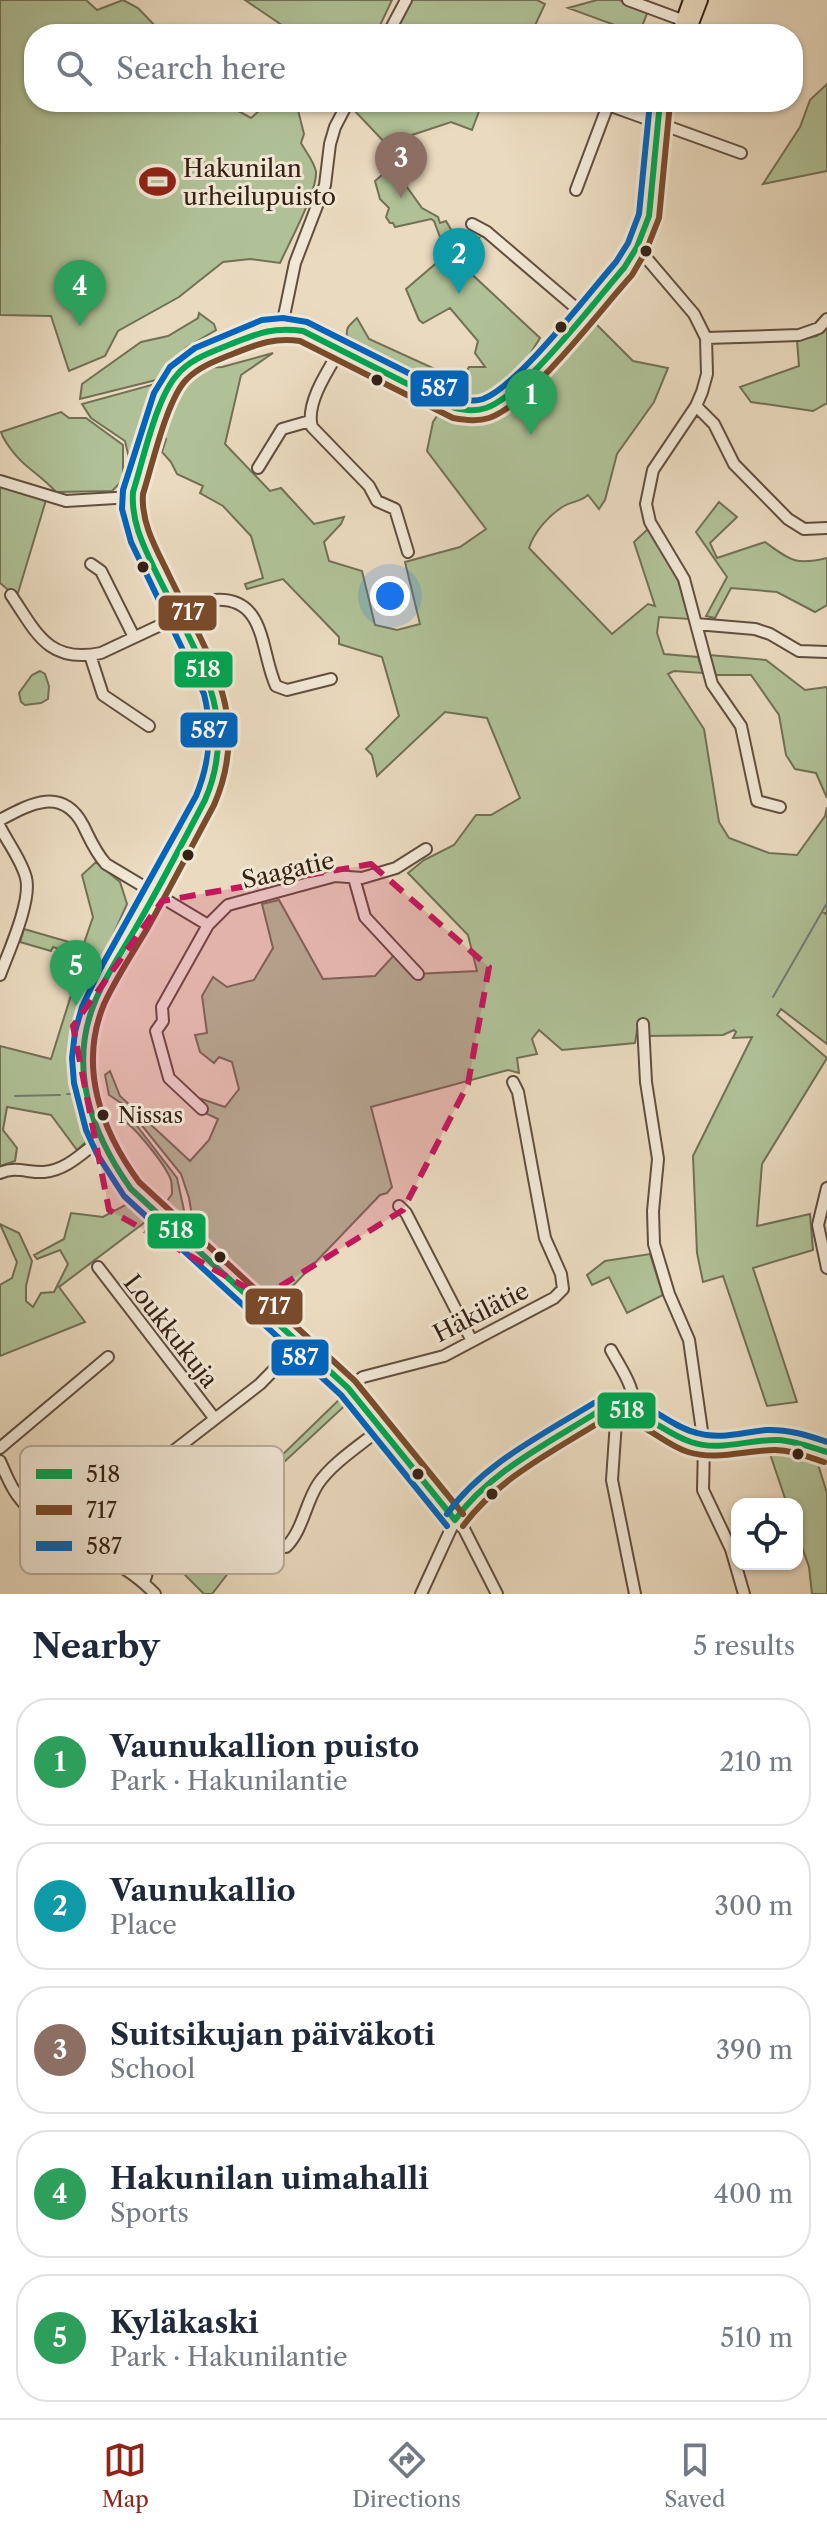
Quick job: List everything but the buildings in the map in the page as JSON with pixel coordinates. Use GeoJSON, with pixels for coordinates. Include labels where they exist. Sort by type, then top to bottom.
{"type":"FeatureCollection","features":[{"type":"Feature","properties":{"kind":"main road"},"geometry":{"type":"LineString","coordinates":[[687,24],[690,0]]}},
{"type":"Feature","properties":{"kind":"main road"},"geometry":{"type":"LineString","coordinates":[[688,24],[701,0]]}},
{"type":"Feature","properties":{"kind":"main road"},"geometry":{"type":"LineString","coordinates":[[132,497],[164,396],[177,374],[200,357],[265,330],[286,330],[330,350],[340,350],[445,404],[464,410],[479,410],[497,404],[517,390],[624,268],[637,247],[653,201],[660,112]]}},
{"type":"Feature","properties":{"kind":"street"},"geometry":{"type":"LineString","coordinates":[[393,24],[406,0]]}},
{"type":"Feature","properties":{"kind":"street"},"geometry":{"type":"LineString","coordinates":[[628,0],[682,24]]}},
{"type":"Feature","properties":{"kind":"street"},"geometry":{"type":"LineString","coordinates":[[286,330],[297,256],[325,185],[331,139],[343,112]]}},
{"type":"Feature","properties":{"kind":"street"},"geometry":{"type":"LineString","coordinates":[[576,190],[601,112]]}},
{"type":"Feature","properties":{"kind":"street"},"geometry":{"type":"LineString","coordinates":[[628,112],[741,153]]}},
{"type":"Feature","properties":{"kind":"street"},"geometry":{"type":"LineString","coordinates":[[472,224],[487,232],[583,314]]}},
{"type":"Feature","properties":{"kind":"street"},"geometry":{"type":"LineString","coordinates":[[637,247],[694,314],[706,338],[707,374],[696,406],[653,470],[646,504],[653,529],[684,579],[712,684],[741,726],[757,801],[780,807]]}},
{"type":"Feature","properties":{"kind":"street"},"geometry":{"type":"LineString","coordinates":[[706,338],[799,335],[819,328],[827,319]]}},
{"type":"Feature","properties":{"kind":"street"},"geometry":{"type":"LineString","coordinates":[[340,350],[313,404],[312,427],[369,486],[377,501],[395,509],[408,552]]}},
{"type":"Feature","properties":{"kind":"street"},"geometry":{"type":"LineString","coordinates":[[696,406],[714,424],[739,471],[788,519],[804,529],[827,528]]}},
{"type":"Feature","properties":{"kind":"street"},"geometry":{"type":"LineString","coordinates":[[258,468],[280,431],[310,421]]}},
{"type":"Feature","properties":{"kind":"street"},"geometry":{"type":"LineString","coordinates":[[0,481],[66,501],[132,497],[133,519],[140,539],[209,683],[219,714],[219,757],[213,782],[91,1008],[84,1041],[84,1081],[90,1113],[100,1140],[112,1163],[137,1196],[348,1388],[464,1529],[497,1594]]}},
{"type":"Feature","properties":{"kind":"street"},"geometry":{"type":"LineString","coordinates":[[91,564],[101,571],[134,637]]}},
{"type":"Feature","properties":{"kind":"street"},"geometry":{"type":"LineString","coordinates":[[11,595],[31,629],[45,643],[61,652],[90,655],[214,600],[232,601],[255,618],[276,686],[287,690],[331,679]]}},
{"type":"Feature","properties":{"kind":"street"},"geometry":{"type":"LineString","coordinates":[[696,624],[755,629],[799,651],[827,652]]}},
{"type":"Feature","properties":{"kind":"street"},"geometry":{"type":"LineString","coordinates":[[90,655],[103,695],[149,726]]}},
{"type":"Feature","properties":{"kind":"street"},"geometry":{"type":"LineString","coordinates":[[0,820],[37,802],[48,801],[68,807],[78,816],[106,864],[208,925]]}},
{"type":"Feature","properties":{"kind":"street"},"geometry":{"type":"LineString","coordinates":[[0,827],[23,871],[27,886],[23,908],[0,975]]}},
{"type":"Feature","properties":{"kind":"street","name":"Saagatie"},"geometry":{"type":"LineString","coordinates":[[202,1109],[169,1078],[156,1031],[163,1021],[162,1007],[208,925],[220,911],[238,902],[335,876],[354,878],[396,868],[426,849]]}},
{"type":"Feature","properties":{"kind":"street"},"geometry":{"type":"LineString","coordinates":[[354,878],[365,917],[418,974]]}},
{"type":"Feature","properties":{"kind":"street"},"geometry":{"type":"LineString","coordinates":[[643,1024],[646,1082],[658,1159],[654,1244],[669,1294],[689,1340],[704,1445],[703,1490],[727,1538],[744,1594]]}},
{"type":"Feature","properties":{"kind":"street","name":"Häkilätie"},"geometry":{"type":"LineString","coordinates":[[348,1388],[363,1377],[444,1356],[554,1298],[563,1289],[561,1274],[545,1238],[518,1092],[513,1082]]}},
{"type":"Feature","properties":{"kind":"street"},"geometry":{"type":"LineString","coordinates":[[0,1173],[18,1168],[40,1172],[57,1169],[100,1140]]}},
{"type":"Feature","properties":{"kind":"street"},"geometry":{"type":"LineString","coordinates":[[827,1188],[818,1225],[827,1268]]}},
{"type":"Feature","properties":{"kind":"street"},"geometry":{"type":"LineString","coordinates":[[399,1206],[406,1213],[472,1341]]}},
{"type":"Feature","properties":{"kind":"street","name":"Loukkukuja"},"geometry":{"type":"LineString","coordinates":[[98,1267],[215,1419]]}},
{"type":"Feature","properties":{"kind":"street"},"geometry":{"type":"LineString","coordinates":[[179,1446],[260,1384],[300,1343]]}},
{"type":"Feature","properties":{"kind":"street"},"geometry":{"type":"LineString","coordinates":[[611,1350],[632,1390],[635,1399],[633,1412]]}},
{"type":"Feature","properties":{"kind":"street"},"geometry":{"type":"LineString","coordinates":[[0,1448],[108,1357]]}},
{"type":"Feature","properties":{"kind":"street"},"geometry":{"type":"LineString","coordinates":[[421,1594],[455,1520],[467,1504],[503,1474],[599,1411],[617,1407],[633,1412],[684,1439],[704,1445],[720,1447],[779,1440],[827,1452]]}},
{"type":"Feature","properties":{"kind":"street"},"geometry":{"type":"LineString","coordinates":[[617,1407],[612,1480],[635,1594]]}},
{"type":"Feature","properties":{"kind":"street"},"geometry":{"type":"LineString","coordinates":[[286,1547],[294,1539],[316,1487],[325,1475],[381,1428]]}},
{"type":"Feature","properties":{"kind":"street"},"geometry":{"type":"LineString","coordinates":[[0,1461],[20,1498]]}},
{"type":"Feature","properties":{"kind":"street"},"geometry":{"type":"LineString","coordinates":[[132,1574],[155,1594]]}},
{"type":"Feature","properties":{"kind":"street"},"geometry":{"type":"LineString","coordinates":[[144,1583],[147,1574]]}},
{"type":"Feature","properties":{"kind":"highlighted area"},"geometry":{"type":"Polygon","coordinates":[[[371,864],[489,967],[468,1084],[403,1210],[263,1297],[109,1210],[73,1026],[162,901],[371,864]]]}},
{"type":"Feature","properties":{"kind":"green space","name":"Hakunilan urheilupuisto"},"geometry":{"type":"Polygon","coordinates":[[[0,0],[86,0],[97,10],[123,0],[138,8],[153,24],[24,24],[24,112],[240,112],[251,118],[258,112],[298,112],[304,134],[301,143],[314,165],[315,181],[280,263],[250,259],[223,262],[179,297],[118,331],[105,356],[69,371],[51,316],[0,315],[0,0]]]}},
{"type":"Feature","properties":{"kind":"green space"},"geometry":{"type":"Polygon","coordinates":[[[245,0],[392,0],[381,24],[280,24],[245,0]]]}},
{"type":"Feature","properties":{"kind":"green space"},"geometry":{"type":"Polygon","coordinates":[[[409,0],[537,0],[545,4],[536,24],[398,24],[409,0]]]}},
{"type":"Feature","properties":{"kind":"green space"},"geometry":{"type":"Polygon","coordinates":[[[597,0],[619,0],[648,11],[643,24],[612,24],[568,8],[597,0]]]}},
{"type":"Feature","properties":{"kind":"green space"},"geometry":{"type":"Polygon","coordinates":[[[827,84],[827,171],[763,184],[800,127],[810,100],[827,84]]]}},
{"type":"Feature","properties":{"kind":"green space"},"geometry":{"type":"Polygon","coordinates":[[[356,112],[479,112],[472,130],[451,122],[388,146],[356,112]]]}},
{"type":"Feature","properties":{"kind":"green space"},"geometry":{"type":"Polygon","coordinates":[[[392,166],[422,208],[438,217],[440,223],[446,221],[453,233],[440,237],[431,219],[395,227],[390,223],[386,217],[389,208],[380,199],[375,181],[392,166]]]}},
{"type":"Feature","properties":{"kind":"green space"},"geometry":{"type":"Polygon","coordinates":[[[479,238],[462,265],[540,338],[516,375],[498,393],[487,398],[455,399],[347,343],[347,329],[357,318],[369,339],[461,381],[469,367],[485,367],[475,353],[478,341],[450,308],[423,323],[406,289],[441,259],[440,250],[479,238]]]}},
{"type":"Feature","properties":{"kind":"green space"},"geometry":{"type":"Polygon","coordinates":[[[199,313],[214,324],[216,330],[187,347],[156,380],[80,399],[82,384],[141,342],[168,336],[198,318],[199,313]]]}},
{"type":"Feature","properties":{"kind":"green space"},"geometry":{"type":"Polygon","coordinates":[[[593,321],[633,361],[668,368],[654,402],[617,454],[605,500],[599,509],[588,495],[564,506],[543,524],[529,548],[612,634],[648,604],[655,606],[634,542],[649,528],[674,567],[690,619],[659,617],[657,633],[664,654],[698,657],[703,673],[674,671],[668,674],[704,729],[719,822],[729,838],[769,853],[797,855],[825,816],[827,807],[827,913],[824,913],[827,915],[827,1044],[781,1009],[777,1015],[827,1058],[762,1164],[757,1226],[810,1214],[813,1250],[753,1268],[797,1402],[767,1406],[723,1276],[703,1282],[697,1253],[693,1156],[752,1037],[733,1038],[734,1030],[723,1035],[647,1036],[638,1025],[635,1043],[562,1050],[539,1030],[532,1039],[537,1054],[517,1058],[519,1073],[508,1070],[371,1107],[392,1187],[380,1195],[270,1306],[195,1234],[181,1174],[127,1107],[109,1095],[105,1075],[110,1071],[120,1096],[190,1161],[209,1140],[218,1119],[201,1111],[196,1097],[225,1107],[239,1089],[232,1062],[219,1057],[214,1063],[200,1052],[195,1035],[207,1033],[202,996],[213,977],[227,987],[254,980],[273,948],[262,904],[279,900],[323,979],[375,976],[395,954],[414,974],[477,971],[468,935],[408,873],[424,860],[454,845],[476,815],[491,815],[520,798],[487,718],[445,712],[377,776],[372,755],[366,749],[399,716],[382,657],[339,644],[339,637],[283,579],[247,589],[245,584],[263,578],[251,536],[223,506],[200,493],[203,486],[177,474],[162,452],[166,439],[163,436],[180,385],[197,368],[222,367],[273,353],[241,375],[225,444],[270,491],[281,488],[314,524],[344,517],[324,542],[329,561],[362,571],[375,625],[397,630],[420,624],[405,562],[460,547],[486,529],[427,451],[433,422],[439,413],[466,418],[489,416],[509,408],[545,378],[593,321]]]}},
{"type":"Feature","properties":{"kind":"green space"},"geometry":{"type":"Polygon","coordinates":[[[827,326],[827,403],[813,411],[751,402],[740,387],[799,366],[797,340],[817,336],[827,326]]]}},
{"type":"Feature","properties":{"kind":"green space"},"geometry":{"type":"Polygon","coordinates":[[[155,384],[159,386],[159,396],[139,461],[129,458],[125,441],[91,418],[82,404],[155,384]]]}},
{"type":"Feature","properties":{"kind":"green space"},"geometry":{"type":"Polygon","coordinates":[[[61,412],[69,418],[86,418],[123,445],[123,480],[112,491],[56,492],[22,462],[1,432],[61,412]]]}},
{"type":"Feature","properties":{"kind":"green space"},"geometry":{"type":"Polygon","coordinates":[[[0,486],[46,500],[18,593],[13,594],[0,583],[0,486]]]}},
{"type":"Feature","properties":{"kind":"green space"},"geometry":{"type":"Polygon","coordinates":[[[719,502],[737,517],[710,543],[717,558],[765,542],[793,560],[827,558],[827,605],[815,612],[777,592],[731,588],[715,618],[706,616],[727,577],[696,532],[719,502]]]}},
{"type":"Feature","properties":{"kind":"green space"},"geometry":{"type":"Polygon","coordinates":[[[709,655],[766,660],[805,690],[827,687],[827,798],[816,773],[795,769],[786,755],[779,715],[751,675],[716,675],[709,655]]]}},
{"type":"Feature","properties":{"kind":"green space"},"geometry":{"type":"Polygon","coordinates":[[[40,671],[45,674],[49,686],[48,699],[25,705],[19,693],[32,675],[40,671]]]}},
{"type":"Feature","properties":{"kind":"green space"},"geometry":{"type":"Polygon","coordinates":[[[96,862],[120,882],[127,904],[87,994],[77,1039],[76,1082],[88,1140],[77,1150],[51,1115],[7,1107],[3,1130],[17,1148],[15,1161],[0,1166],[0,1046],[51,1059],[83,957],[53,947],[51,951],[20,942],[24,929],[83,946],[93,917],[82,875],[96,862]]]}},
{"type":"Feature","properties":{"kind":"green space"},"geometry":{"type":"Polygon","coordinates":[[[124,1109],[177,1178],[188,1229],[162,1208],[172,1194],[171,1180],[133,1128],[120,1119],[124,1109]]]}},
{"type":"Feature","properties":{"kind":"green space"},"geometry":{"type":"Polygon","coordinates":[[[131,1202],[153,1216],[59,1287],[85,1322],[0,1356],[0,1285],[12,1278],[17,1262],[0,1224],[19,1233],[32,1261],[26,1301],[33,1307],[41,1293],[54,1292],[68,1264],[60,1250],[37,1259],[34,1255],[64,1239],[71,1213],[103,1217],[131,1202]]]}},
{"type":"Feature","properties":{"kind":"green space"},"geometry":{"type":"Polygon","coordinates":[[[650,1254],[663,1295],[627,1313],[609,1277],[592,1285],[587,1275],[605,1261],[650,1254]]]}},
{"type":"Feature","properties":{"kind":"green space"},"geometry":{"type":"Polygon","coordinates":[[[346,1393],[352,1399],[284,1462],[284,1453],[346,1393]]]}},
{"type":"Feature","properties":{"kind":"green space"},"geometry":{"type":"Polygon","coordinates":[[[779,1448],[816,1458],[827,1493],[827,1594],[812,1594],[809,1567],[803,1550],[803,1498],[785,1498],[770,1454],[779,1448]]]}},
{"type":"Feature","properties":{"kind":"green space"},"geometry":{"type":"Polygon","coordinates":[[[184,1574],[227,1574],[212,1594],[204,1594],[184,1574]]]}},
{"type":"Feature","properties":{"kind":"waterway"},"geometry":{"type":"LineString","coordinates":[[773,997],[827,903]]}},
{"type":"Feature","properties":{"kind":"waterway"},"geometry":{"type":"LineString","coordinates":[[67,1094],[74,1094]]}},
{"type":"Feature","properties":{"kind":"waterway"},"geometry":{"type":"LineString","coordinates":[[15,1096],[60,1095]]}},
{"type":"Feature","properties":{"kind":"transit line","name":"587"},"geometry":{"type":"LineString","coordinates":[[447,1526],[341,1395],[124,1196],[97,1154],[86,1130],[74,1083],[72,1058],[82,1007],[196,796],[209,746],[209,720],[204,694],[131,542],[122,509],[123,490],[154,393],[170,367],[195,348],[262,320],[283,318],[307,322],[458,398],[480,400],[498,391],[552,338],[616,262],[628,243],[639,214],[649,112]]}},
{"type":"Feature","properties":{"kind":"transit line","name":"518"},"geometry":{"type":"LineString","coordinates":[[455,1520],[348,1388],[131,1189],[95,1122],[84,1074],[84,1049],[96,999],[205,800],[215,768],[218,738],[208,680],[142,540],[134,512],[133,492],[156,414],[177,375],[202,356],[266,332],[303,331],[455,408],[478,410],[501,400],[558,346],[624,268],[637,247],[649,216],[659,112]]}},
{"type":"Feature","properties":{"kind":"transit line","name":"717"},"geometry":{"type":"LineString","coordinates":[[463,1514],[355,1381],[139,1182],[104,1119],[94,1074],[96,1028],[119,975],[156,914],[214,805],[225,772],[229,741],[219,683],[153,542],[144,514],[143,494],[167,416],[187,379],[210,364],[267,342],[300,341],[453,418],[484,419],[506,409],[564,354],[632,275],[646,251],[659,218],[669,112]]}},
{"type":"Feature","properties":{"kind":"transit line","name":"587"},"geometry":{"type":"LineString","coordinates":[[447,1514],[478,1480],[514,1452],[594,1403],[610,1399],[637,1402],[683,1428],[706,1435],[774,1430],[827,1442]]}},
{"type":"Feature","properties":{"kind":"transit line","name":"518"},"geometry":{"type":"LineString","coordinates":[[455,1520],[503,1472],[599,1411],[625,1410],[702,1445],[778,1440],[827,1452]]}},
{"type":"Feature","properties":{"kind":"transit line","name":"717"},"geometry":{"type":"LineString","coordinates":[[463,1526],[510,1480],[603,1420],[615,1418],[637,1424],[688,1452],[721,1455],[781,1450],[824,1462]]}},
{"type":"Feature","properties":{"kind":"place","name":"Hakunilan urheilupuisto"},"geometry":{"type":"Point","coordinates":[157,182]}},
{"type":"Feature","properties":{"kind":"place","name":"Suitsikujan päiväkoti"},"geometry":{"type":"Point","coordinates":[401,198]}},
{"type":"Feature","properties":{"kind":"place","name":"Vaunukallio"},"geometry":{"type":"Point","coordinates":[459,294]}},
{"type":"Feature","properties":{"kind":"place","name":"Hakunilan uimahalli"},"geometry":{"type":"Point","coordinates":[80,326]}},
{"type":"Feature","properties":{"kind":"place","name":"Vaunukallion puisto"},"geometry":{"type":"Point","coordinates":[531,435]}},
{"type":"Feature","properties":{"kind":"place","name":"Kyläkaski"},"geometry":{"type":"Point","coordinates":[76,1006]}},
{"type":"Feature","properties":{"kind":"place","name":"Nissas"},"geometry":{"type":"Point","coordinates":[103,1115]}}]}
